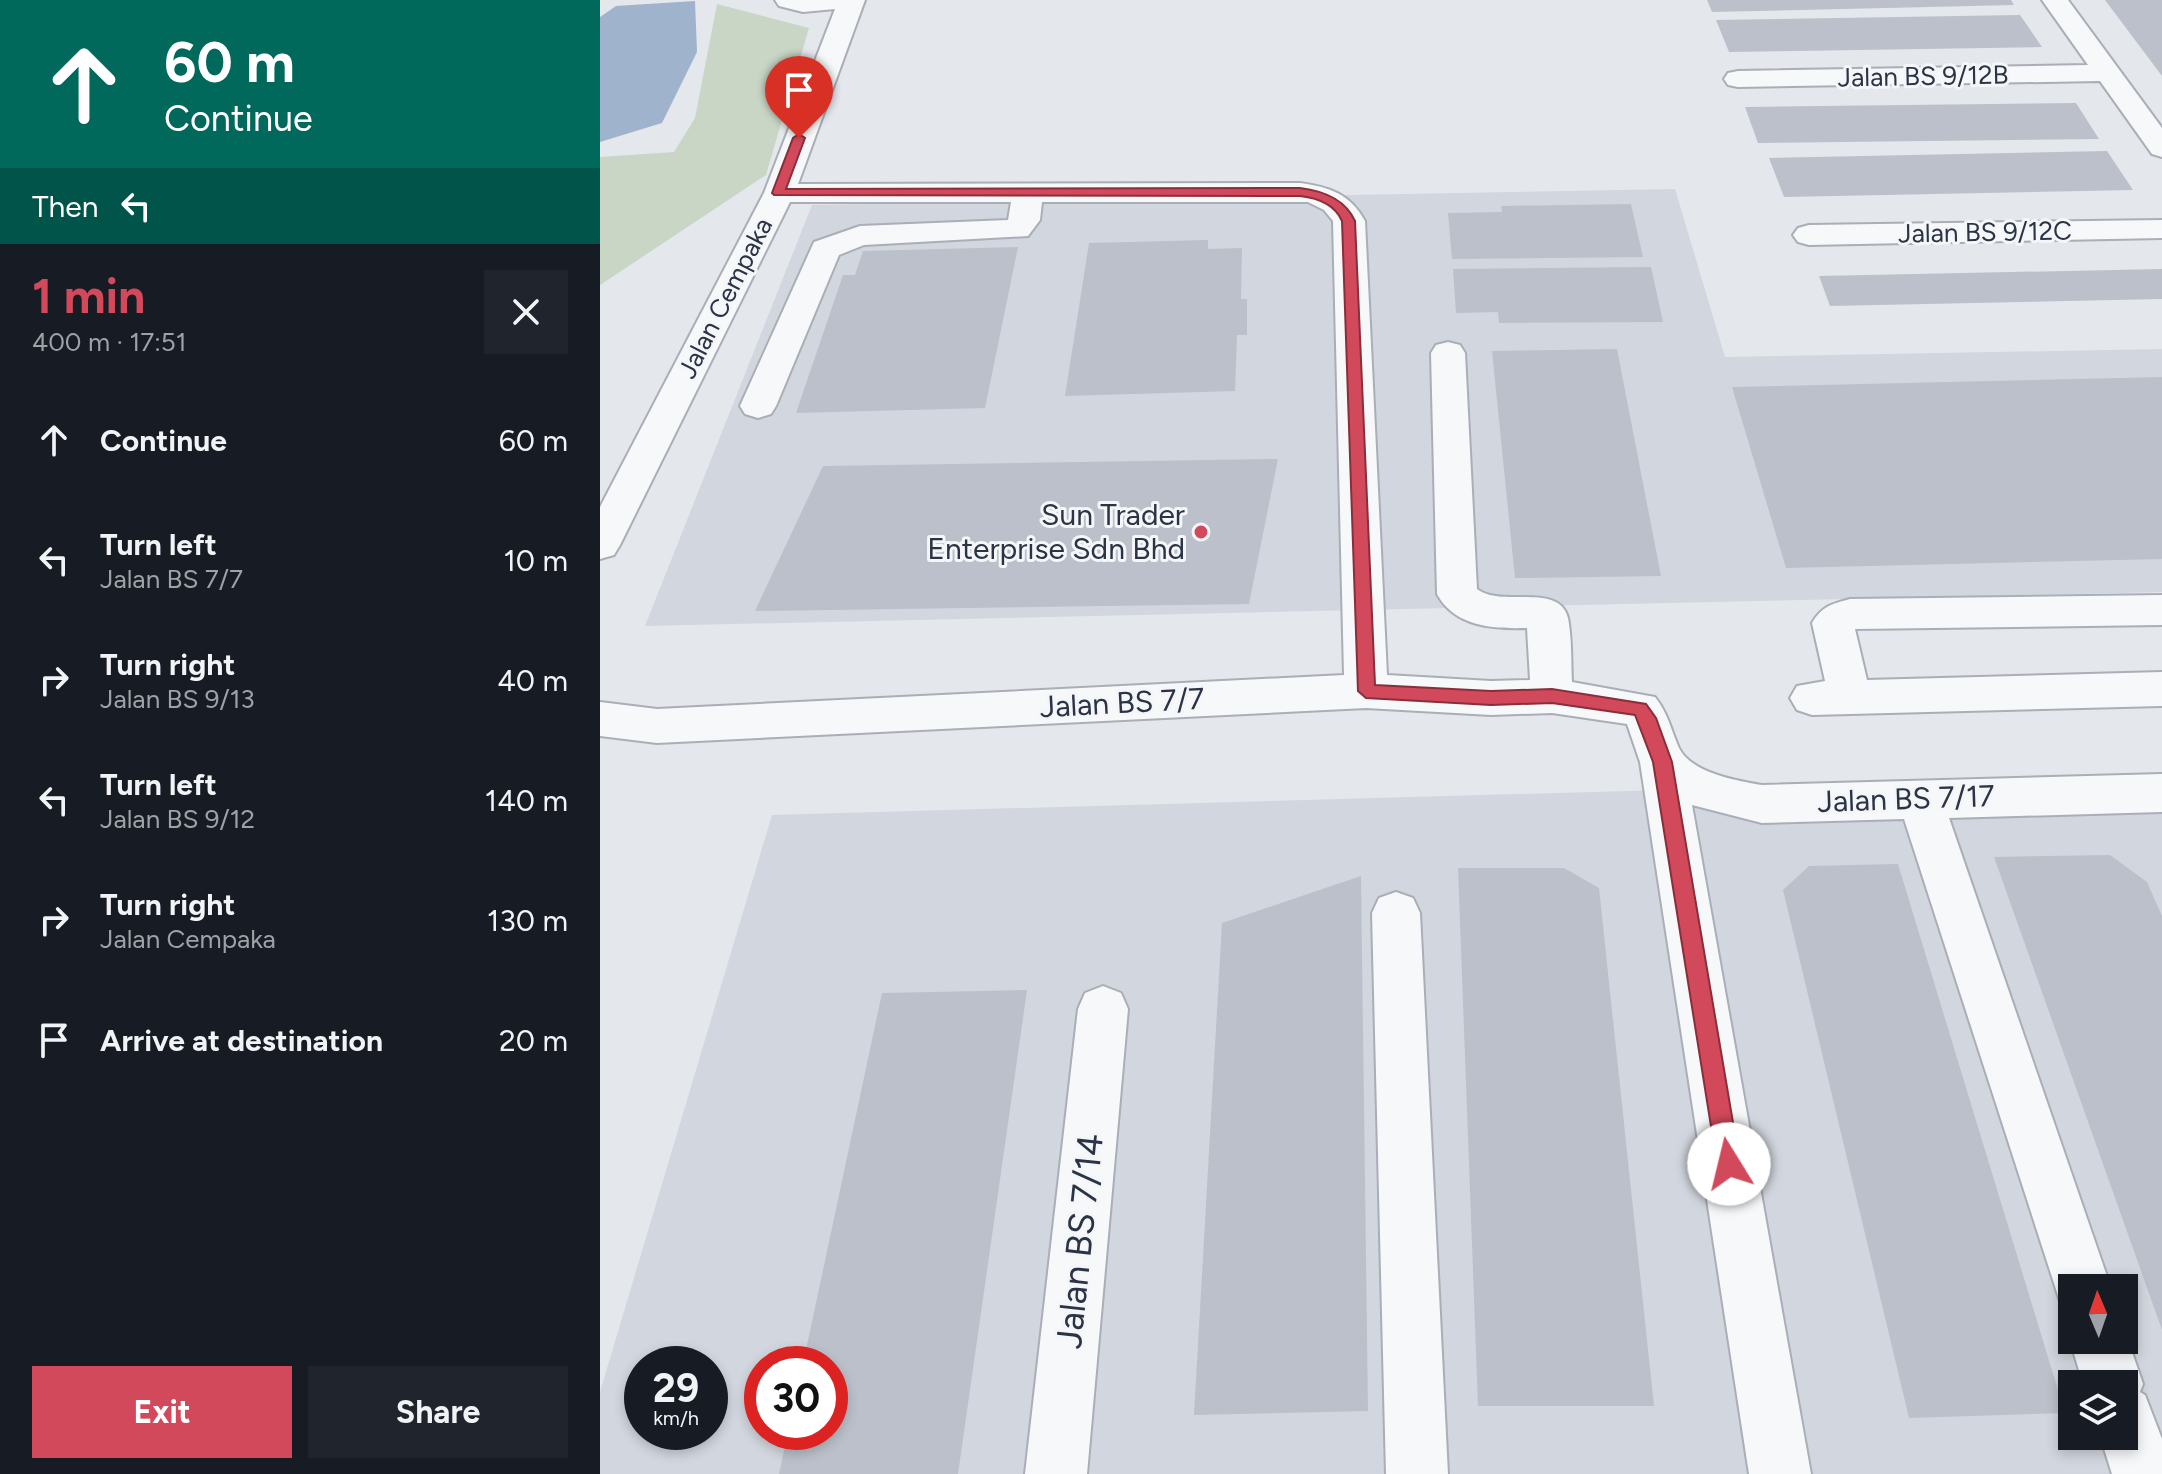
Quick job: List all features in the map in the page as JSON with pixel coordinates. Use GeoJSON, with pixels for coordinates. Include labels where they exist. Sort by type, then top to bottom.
{"type":"FeatureCollection","features":[{"type":"Feature","properties":{"kind":"street"},"geometry":{"type":"LineString","coordinates":[[788,0],[803,4],[852,0]]}},
{"type":"Feature","properties":{"kind":"street","name":"Jalan Cempaka"},"geometry":{"type":"LineString","coordinates":[[600,545],[779,193],[852,0]]}},
{"type":"Feature","properties":{"kind":"street"},"geometry":{"type":"LineString","coordinates":[[2055,0],[2162,148]]}},
{"type":"Feature","properties":{"kind":"street","name":"Jalan BS 9/12B"},"geometry":{"type":"LineString","coordinates":[[1738,79],[2107,73]]}},
{"type":"Feature","properties":{"kind":"street"},"geometry":{"type":"LineString","coordinates":[[779,193],[1300,192],[1333,200],[1343,208],[1349,221],[1366,691]]}},
{"type":"Feature","properties":{"kind":"street"},"geometry":{"type":"LineString","coordinates":[[758,406],[825,249],[860,236],[1017,229],[1024,220],[1028,193]]}},
{"type":"Feature","properties":{"kind":"street","name":"Jalan BS 9/12C"},"geometry":{"type":"LineString","coordinates":[[1809,235],[2162,229]]}},
{"type":"Feature","properties":{"kind":"street"},"geometry":{"type":"LineString","coordinates":[[1448,353],[1457,594],[1468,607],[1486,612],[1540,612],[1547,616],[1552,696]]}},
{"type":"Feature","properties":{"kind":"street"},"geometry":{"type":"LineString","coordinates":[[2162,610],[1850,614],[1839,617],[1833,623],[1831,697],[2162,689]]}},
{"type":"Feature","properties":{"kind":"street","name":"Jalan BS 7/7"},"geometry":{"type":"LineString","coordinates":[[602,720],[657,726],[1366,691],[1491,698],[1552,696],[1640,709],[1647,718],[1662,762]]}},
{"type":"Feature","properties":{"kind":"street"},"geometry":{"type":"LineString","coordinates":[[1662,762],[1780,1474]]}},
{"type":"Feature","properties":{"kind":"street","name":"Jalan BS 7/17"},"geometry":{"type":"LineString","coordinates":[[1662,762],[1685,782],[1721,799],[1762,804],[2162,793]]}},
{"type":"Feature","properties":{"kind":"street"},"geometry":{"type":"LineString","coordinates":[[1920,798],[2077,1274]]}},
{"type":"Feature","properties":{"kind":"street"},"geometry":{"type":"LineString","coordinates":[[1396,913],[1417,1474]]}},
{"type":"Feature","properties":{"kind":"street","name":"Jalan BS 7/14"},"geometry":{"type":"LineString","coordinates":[[1056,1474],[1103,1009]]}},
{"type":"Feature","properties":{"kind":"street"},"geometry":{"type":"LineString","coordinates":[[2135,1450],[2143,1474]]}},
{"type":"Feature","properties":{"kind":"shaded area"},"geometry":{"type":"Polygon","coordinates":[[[1675,189],[1725,357],[2162,349],[2162,592],[645,626],[812,205],[1675,189]]]}},
{"type":"Feature","properties":{"kind":"shaded area"},"geometry":{"type":"Polygon","coordinates":[[[2162,776],[2162,1474],[600,1474],[600,1392],[772,815],[2162,776]]]}},
{"type":"Feature","properties":{"kind":"green space"},"geometry":{"type":"Polygon","coordinates":[[[717,4],[809,28],[766,175],[600,285],[600,157],[674,152],[695,118],[717,4]]]}},
{"type":"Feature","properties":{"kind":"water"},"geometry":{"type":"Polygon","coordinates":[[[695,1],[697,52],[662,123],[600,142],[600,17],[616,6],[695,1]]]}},
{"type":"Feature","properties":{"kind":"building"},"geometry":{"type":"Polygon","coordinates":[[[1707,0],[2011,0],[2014,5],[1712,12],[1707,0]]]}},
{"type":"Feature","properties":{"kind":"building"},"geometry":{"type":"Polygon","coordinates":[[[2105,0],[2162,0],[2162,76],[2105,0]]]}},
{"type":"Feature","properties":{"kind":"building"},"geometry":{"type":"Polygon","coordinates":[[[2020,15],[2042,47],[1729,52],[1716,20],[2020,15]]]}},
{"type":"Feature","properties":{"kind":"building"},"geometry":{"type":"Polygon","coordinates":[[[2076,103],[2099,139],[1758,143],[1745,107],[2076,103]]]}},
{"type":"Feature","properties":{"kind":"building"},"geometry":{"type":"Polygon","coordinates":[[[2107,151],[2133,190],[1784,197],[1769,158],[2107,151]]]}},
{"type":"Feature","properties":{"kind":"building"},"geometry":{"type":"Polygon","coordinates":[[[1631,204],[1643,257],[1452,259],[1448,213],[1502,212],[1501,206],[1631,204]]]}},
{"type":"Feature","properties":{"kind":"building"},"geometry":{"type":"Polygon","coordinates":[[[1208,240],[1208,249],[1242,248],[1241,299],[1247,299],[1247,335],[1237,335],[1235,391],[1065,396],[1089,243],[1208,240]]]}},
{"type":"Feature","properties":{"kind":"building"},"geometry":{"type":"Polygon","coordinates":[[[1018,247],[985,408],[796,413],[843,275],[855,275],[863,251],[1018,247]]]}},
{"type":"Feature","properties":{"kind":"building"},"geometry":{"type":"Polygon","coordinates":[[[1651,267],[1663,322],[1499,323],[1498,312],[1456,313],[1453,269],[1651,267]]]}},
{"type":"Feature","properties":{"kind":"building"},"geometry":{"type":"Polygon","coordinates":[[[2162,269],[2162,299],[1830,306],[1819,276],[2162,269]]]}},
{"type":"Feature","properties":{"kind":"building"},"geometry":{"type":"Polygon","coordinates":[[[1617,349],[1661,576],[1515,578],[1492,351],[1617,349]]]}},
{"type":"Feature","properties":{"kind":"building"},"geometry":{"type":"Polygon","coordinates":[[[2162,377],[2162,559],[1786,568],[1732,387],[2162,377]]]}},
{"type":"Feature","properties":{"kind":"building"},"geometry":{"type":"Polygon","coordinates":[[[1278,459],[1249,604],[755,611],[823,466],[1278,459]]]}},
{"type":"Feature","properties":{"kind":"building"},"geometry":{"type":"Polygon","coordinates":[[[2110,855],[2147,882],[2162,916],[2162,1330],[1994,857],[2110,855]]]}},
{"type":"Feature","properties":{"kind":"building"},"geometry":{"type":"Polygon","coordinates":[[[1898,864],[2058,1390],[2058,1413],[1909,1418],[1783,890],[1809,866],[1898,864]]]}},
{"type":"Feature","properties":{"kind":"building"},"geometry":{"type":"Polygon","coordinates":[[[1458,868],[1564,868],[1599,888],[1654,1406],[1478,1406],[1458,868]]]}},
{"type":"Feature","properties":{"kind":"building"},"geometry":{"type":"Polygon","coordinates":[[[1361,876],[1368,1411],[1194,1415],[1222,923],[1361,876]]]}},
{"type":"Feature","properties":{"kind":"building"},"geometry":{"type":"Polygon","coordinates":[[[1027,990],[958,1474],[779,1474],[784,1450],[848,1450],[848,1346],[807,1346],[882,993],[1027,990]]]}},
{"type":"Feature","properties":{"kind":"place","name":"Sun Trader Enterprise Sdn Bhd"},"geometry":{"type":"Point","coordinates":[1201,532]}},
{"type":"Feature","properties":{"kind":"route"},"geometry":{"type":"LineString","coordinates":[[799,138],[779,193],[1300,192],[1317,194],[1343,208],[1349,221],[1366,691],[1491,698],[1552,696],[1626,705],[1640,709],[1647,718],[1662,762],[1729,1164]]}}]}
